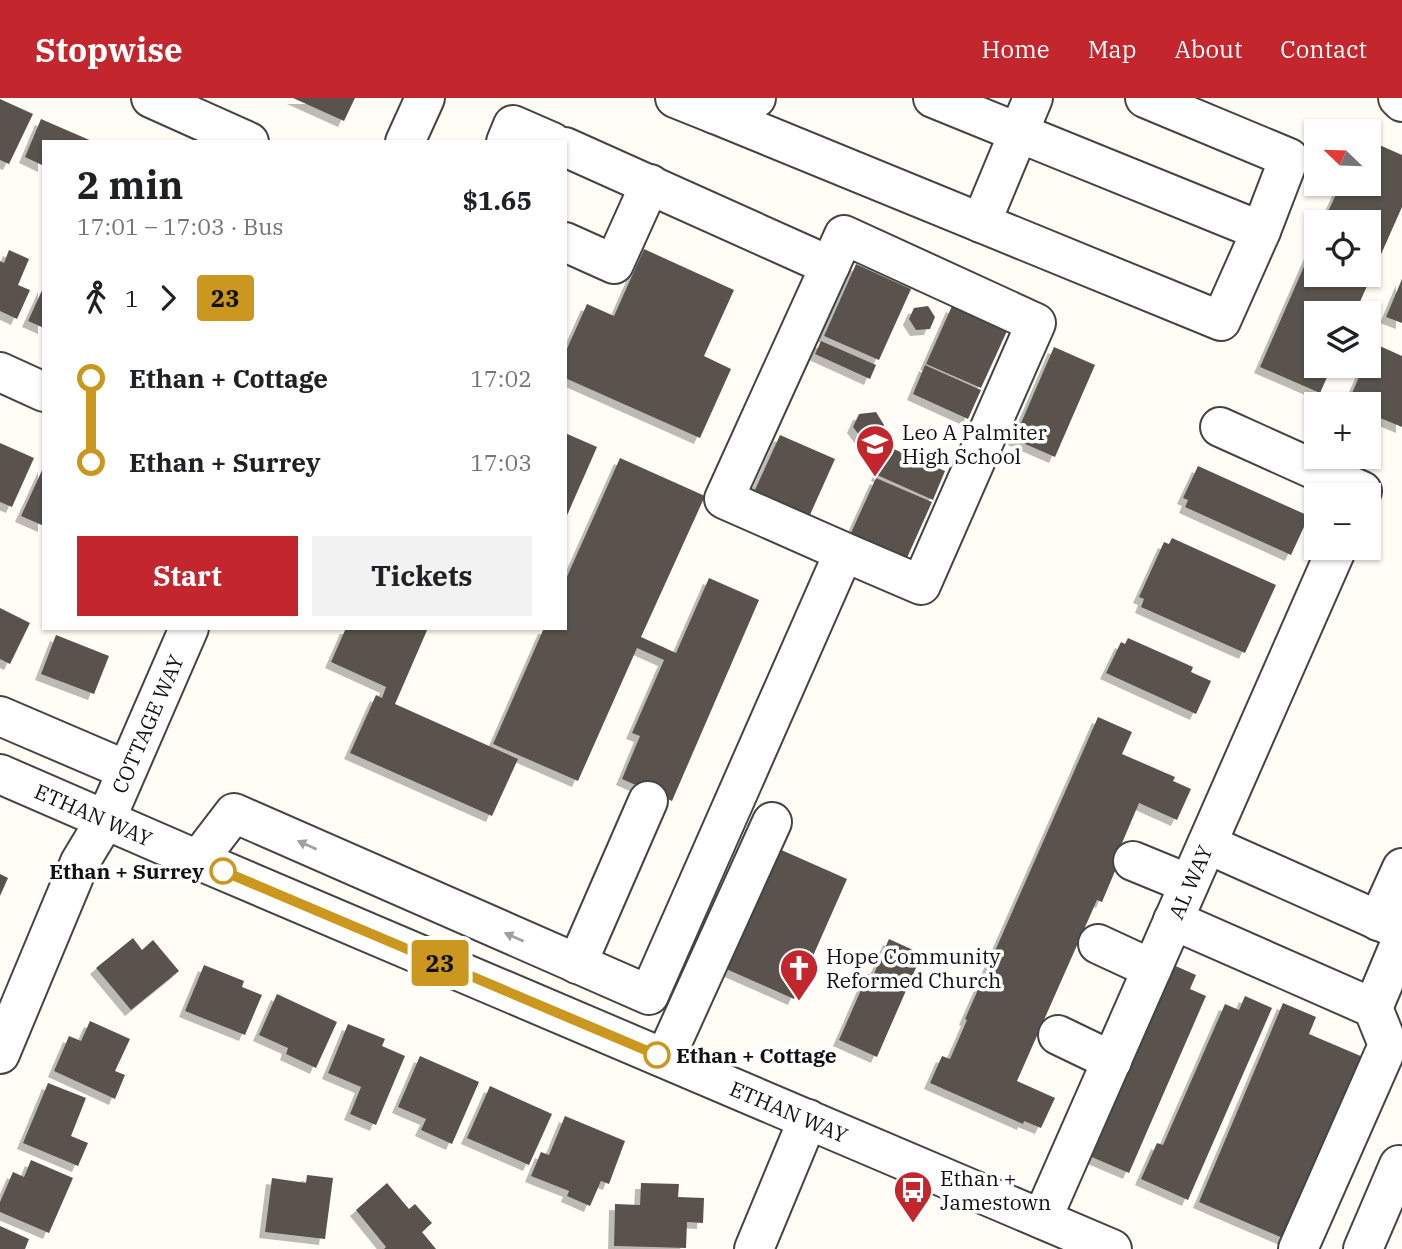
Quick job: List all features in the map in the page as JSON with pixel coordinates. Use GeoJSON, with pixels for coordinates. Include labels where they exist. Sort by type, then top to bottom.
{"type":"FeatureCollection","features":[{"type":"Feature","properties":{"kind":"street"},"geometry":{"type":"LineString","coordinates":[[151,98],[245,140]]}},
{"type":"Feature","properties":{"kind":"street"},"geometry":{"type":"LineString","coordinates":[[406,140],[425,98]]}},
{"type":"Feature","properties":{"kind":"street"},"geometry":{"type":"LineString","coordinates":[[675,98],[711,106],[981,223],[1221,321],[1261,231],[1289,158],[1145,98]]}},
{"type":"Feature","properties":{"kind":"street"},"geometry":{"type":"LineString","coordinates":[[711,106],[756,98]]}},
{"type":"Feature","properties":{"kind":"street"},"geometry":{"type":"LineString","coordinates":[[933,98],[1261,231]]}},
{"type":"Feature","properties":{"kind":"street"},"geometry":{"type":"LineString","coordinates":[[981,223],[1033,98]]}},
{"type":"Feature","properties":{"kind":"street"},"geometry":{"type":"LineString","coordinates":[[507,140],[513,125],[547,140]]}},
{"type":"Feature","properties":{"kind":"street"},"geometry":{"type":"LineString","coordinates":[[567,148],[830,266]]}},
{"type":"Feature","properties":{"kind":"street"},"geometry":{"type":"LineString","coordinates":[[567,243],[614,264],[650,184]]}},
{"type":"Feature","properties":{"kind":"street"},"geometry":{"type":"LineString","coordinates":[[844,235],[1036,323],[921,585],[844,552],[724,499],[844,235]]}},
{"type":"Feature","properties":{"kind":"street"},"geometry":{"type":"LineString","coordinates":[[0,372],[42,391]]}},
{"type":"Feature","properties":{"kind":"street"},"geometry":{"type":"LineString","coordinates":[[1220,426],[1349,483]]}},
{"type":"Feature","properties":{"kind":"street"},"geometry":{"type":"LineString","coordinates":[[629,1043],[844,552]]}},
{"type":"Feature","properties":{"kind":"street","name":"AL WAY"},"geometry":{"type":"LineString","coordinates":[[1042,1219],[1332,560]]}},
{"type":"Feature","properties":{"kind":"street","name":"COTTAGE WAY"},"geometry":{"type":"LineString","coordinates":[[0,1054],[80,862],[106,819],[188,630]]}},
{"type":"Feature","properties":{"kind":"street"},"geometry":{"type":"LineString","coordinates":[[0,716],[126,770]]}},
{"type":"Feature","properties":{"kind":"street","name":"ETHAN WAY"},"geometry":{"type":"LineString","coordinates":[[0,774],[1112,1249]]}},
{"type":"Feature","properties":{"kind":"street"},"geometry":{"type":"LineString","coordinates":[[577,964],[648,800]]}},
{"type":"Feature","properties":{"kind":"street"},"geometry":{"type":"LineString","coordinates":[[198,860],[234,813],[649,995]]}},
{"type":"Feature","properties":{"kind":"street"},"geometry":{"type":"LineString","coordinates":[[665,1058],[772,822]]}},
{"type":"Feature","properties":{"kind":"street"},"geometry":{"type":"LineString","coordinates":[[1207,844],[1394,930]]}},
{"type":"Feature","properties":{"kind":"street"},"geometry":{"type":"LineString","coordinates":[[1133,861],[1189,884]]}},
{"type":"Feature","properties":{"kind":"street"},"geometry":{"type":"LineString","coordinates":[[1297,1249],[1388,1045],[1373,1008],[1394,930],[1402,868]]}},
{"type":"Feature","properties":{"kind":"street"},"geometry":{"type":"LineString","coordinates":[[1174,920],[1373,1008]]}},
{"type":"Feature","properties":{"kind":"street"},"geometry":{"type":"LineString","coordinates":[[1098,944],[1152,969]]}},
{"type":"Feature","properties":{"kind":"street"},"geometry":{"type":"LineString","coordinates":[[1058,1035],[1112,1061]]}},
{"type":"Feature","properties":{"kind":"street"},"geometry":{"type":"LineString","coordinates":[[754,1249],[808,1119]]}},
{"type":"Feature","properties":{"kind":"street"},"geometry":{"type":"LineString","coordinates":[[1363,1249],[1399,1165]]}},
{"type":"Feature","properties":{"kind":"building"},"geometry":{"type":"Polygon","coordinates":[[[293,98],[355,98],[344,121],[293,98]]]}},
{"type":"Feature","properties":{"kind":"building"},"geometry":{"type":"Polygon","coordinates":[[[0,99],[33,114],[9,164],[0,160],[0,99]]]}},
{"type":"Feature","properties":{"kind":"building"},"geometry":{"type":"Polygon","coordinates":[[[41,119],[89,140],[42,140],[42,165],[25,157],[41,119]]]}},
{"type":"Feature","properties":{"kind":"building"},"geometry":{"type":"Polygon","coordinates":[[[1381,146],[1402,155],[1402,207],[1381,254],[1381,210],[1329,210],[1335,196],[1381,196],[1381,146]]]}},
{"type":"Feature","properties":{"kind":"building"},"geometry":{"type":"Polygon","coordinates":[[[644,249],[734,290],[704,356],[731,369],[700,438],[567,379],[567,349],[587,304],[614,316],[644,249]]]}},
{"type":"Feature","properties":{"kind":"building"},"geometry":{"type":"Polygon","coordinates":[[[9,250],[29,259],[18,285],[30,290],[17,319],[0,311],[0,261],[4,263],[9,250]]]}},
{"type":"Feature","properties":{"kind":"building"},"geometry":{"type":"Polygon","coordinates":[[[856,264],[911,289],[879,360],[824,336],[856,264]]]}},
{"type":"Feature","properties":{"kind":"building"},"geometry":{"type":"Polygon","coordinates":[[[1304,266],[1304,287],[1367,287],[1360,301],[1304,301],[1304,378],[1327,378],[1320,392],[1260,367],[1304,266]]]}},
{"type":"Feature","properties":{"kind":"building"},"geometry":{"type":"Polygon","coordinates":[[[1402,279],[1402,323],[1386,317],[1402,279]]]}},
{"type":"Feature","properties":{"kind":"building"},"geometry":{"type":"Polygon","coordinates":[[[42,290],[42,327],[28,321],[42,290]]]}},
{"type":"Feature","properties":{"kind":"building"},"geometry":{"type":"Polygon","coordinates":[[[928,306],[935,317],[930,329],[916,330],[909,319],[914,308],[928,306]]]}},
{"type":"Feature","properties":{"kind":"building"},"geometry":{"type":"Polygon","coordinates":[[[952,306],[1007,331],[981,388],[926,364],[952,306]]]}},
{"type":"Feature","properties":{"kind":"building"},"geometry":{"type":"Polygon","coordinates":[[[821,341],[876,365],[870,379],[815,354],[821,341]]]}},
{"type":"Feature","properties":{"kind":"building"},"geometry":{"type":"Polygon","coordinates":[[[1054,347],[1095,365],[1055,457],[1014,439],[1054,347]]]}},
{"type":"Feature","properties":{"kind":"building"},"geometry":{"type":"Polygon","coordinates":[[[1381,347],[1402,356],[1402,427],[1381,418],[1381,392],[1352,392],[1359,378],[1381,378],[1381,347]]]}},
{"type":"Feature","properties":{"kind":"building"},"geometry":{"type":"Polygon","coordinates":[[[925,365],[981,390],[968,419],[913,394],[925,365]]]}},
{"type":"Feature","properties":{"kind":"building"},"geometry":{"type":"Polygon","coordinates":[[[876,412],[884,425],[878,438],[862,439],[853,427],[859,414],[876,412]]]}},
{"type":"Feature","properties":{"kind":"building"},"geometry":{"type":"Polygon","coordinates":[[[567,434],[597,447],[567,515],[567,434]]]}},
{"type":"Feature","properties":{"kind":"building"},"geometry":{"type":"Polygon","coordinates":[[[780,435],[835,459],[809,517],[754,492],[780,435]]]}},
{"type":"Feature","properties":{"kind":"building"},"geometry":{"type":"Polygon","coordinates":[[[0,443],[34,458],[12,507],[0,502],[0,443]]]}},
{"type":"Feature","properties":{"kind":"building"},"geometry":{"type":"Polygon","coordinates":[[[889,447],[945,471],[933,500],[877,475],[889,447]]]}},
{"type":"Feature","properties":{"kind":"building"},"geometry":{"type":"Polygon","coordinates":[[[620,458],[705,496],[641,637],[676,653],[709,578],[759,600],[672,801],[622,779],[640,736],[632,733],[664,660],[637,648],[578,781],[493,744],[543,630],[567,630],[567,577],[620,458]]]}},
{"type":"Feature","properties":{"kind":"building"},"geometry":{"type":"Polygon","coordinates":[[[1198,466],[1304,514],[1304,527],[1291,555],[1185,507],[1188,500],[1183,498],[1198,466]]]}},
{"type":"Feature","properties":{"kind":"building"},"geometry":{"type":"Polygon","coordinates":[[[42,470],[42,525],[21,516],[42,470]]]}},
{"type":"Feature","properties":{"kind":"building"},"geometry":{"type":"Polygon","coordinates":[[[876,478],[932,502],[906,560],[850,535],[876,478]]]}},
{"type":"Feature","properties":{"kind":"building"},"geometry":{"type":"Polygon","coordinates":[[[1172,538],[1276,585],[1245,653],[1141,607],[1144,599],[1139,597],[1164,542],[1169,544],[1172,538]]]}},
{"type":"Feature","properties":{"kind":"building"},"geometry":{"type":"Polygon","coordinates":[[[0,608],[30,623],[10,664],[0,659],[0,608]]]}},
{"type":"Feature","properties":{"kind":"building"},"geometry":{"type":"Polygon","coordinates":[[[345,630],[427,630],[395,704],[518,759],[492,816],[350,753],[376,695],[382,698],[386,687],[331,662],[345,630]]]}},
{"type":"Feature","properties":{"kind":"building"},"geometry":{"type":"Polygon","coordinates":[[[56,635],[109,656],[94,694],[41,674],[56,635]]]}},
{"type":"Feature","properties":{"kind":"building"},"geometry":{"type":"Polygon","coordinates":[[[1128,638],[1193,667],[1191,672],[1211,681],[1196,714],[1106,673],[1121,642],[1125,644],[1128,638]]]}},
{"type":"Feature","properties":{"kind":"building"},"geometry":{"type":"Polygon","coordinates":[[[1098,717],[1132,732],[1122,754],[1175,777],[1173,781],[1191,789],[1177,820],[1139,803],[1114,862],[1118,864],[1102,902],[1097,900],[1017,1081],[1055,1098],[1041,1128],[1024,1121],[1023,1124],[930,1083],[942,1056],[950,1059],[967,1020],[965,1019],[1098,717]]]}},
{"type":"Feature","properties":{"kind":"building"},"geometry":{"type":"Polygon","coordinates":[[[770,845],[847,879],[794,999],[717,965],[770,845]]]}},
{"type":"Feature","properties":{"kind":"building"},"geometry":{"type":"Polygon","coordinates":[[[0,874],[8,878],[0,896],[0,874]]]}},
{"type":"Feature","properties":{"kind":"building"},"geometry":{"type":"Polygon","coordinates":[[[133,938],[142,950],[153,940],[179,971],[131,1010],[96,968],[133,938]]]}},
{"type":"Feature","properties":{"kind":"building"},"geometry":{"type":"Polygon","coordinates":[[[889,939],[922,954],[877,1057],[839,1040],[868,974],[873,976],[889,939]]]}},
{"type":"Feature","properties":{"kind":"building"},"geometry":{"type":"Polygon","coordinates":[[[1171,964],[1196,975],[1190,989],[1206,996],[1129,1173],[1087,1155],[1171,964]]]}},
{"type":"Feature","properties":{"kind":"building"},"geometry":{"type":"Polygon","coordinates":[[[204,965],[244,981],[242,987],[262,995],[245,1035],[185,1011],[204,965]]]}},
{"type":"Feature","properties":{"kind":"building"},"geometry":{"type":"Polygon","coordinates":[[[277,994],[337,1022],[316,1068],[286,1054],[288,1048],[259,1035],[277,994]]]}},
{"type":"Feature","properties":{"kind":"building"},"geometry":{"type":"Polygon","coordinates":[[[1245,996],[1272,1008],[1188,1200],[1141,1179],[1157,1143],[1163,1145],[1225,1004],[1239,1010],[1245,996]]]}},
{"type":"Feature","properties":{"kind":"building"},"geometry":{"type":"Polygon","coordinates":[[[1283,1003],[1316,1017],[1309,1034],[1370,1060],[1292,1242],[1199,1202],[1283,1003]]]}},
{"type":"Feature","properties":{"kind":"building"},"geometry":{"type":"Polygon","coordinates":[[[90,1021],[130,1039],[115,1071],[125,1075],[115,1099],[54,1071],[69,1036],[81,1041],[90,1021]]]}},
{"type":"Feature","properties":{"kind":"building"},"geometry":{"type":"Polygon","coordinates":[[[348,1024],[385,1039],[382,1046],[405,1056],[376,1125],[350,1114],[361,1087],[328,1073],[348,1024]]]}},
{"type":"Feature","properties":{"kind":"building"},"geometry":{"type":"Polygon","coordinates":[[[420,1056],[479,1082],[452,1144],[421,1130],[426,1119],[398,1107],[420,1056]]]}},
{"type":"Feature","properties":{"kind":"building"},"geometry":{"type":"Polygon","coordinates":[[[48,1083],[86,1098],[71,1136],[88,1143],[78,1166],[23,1143],[48,1083]]]}},
{"type":"Feature","properties":{"kind":"building"},"geometry":{"type":"Polygon","coordinates":[[[490,1086],[552,1114],[529,1165],[467,1138],[490,1086]]]}},
{"type":"Feature","properties":{"kind":"building"},"geometry":{"type":"Polygon","coordinates":[[[565,1116],[625,1141],[609,1184],[601,1181],[590,1206],[567,1196],[569,1191],[531,1176],[541,1152],[549,1155],[565,1116]]]}},
{"type":"Feature","properties":{"kind":"building"},"geometry":{"type":"Polygon","coordinates":[[[31,1160],[73,1178],[49,1233],[0,1212],[0,1202],[13,1172],[24,1177],[31,1160]]]}},
{"type":"Feature","properties":{"kind":"building"},"geometry":{"type":"Polygon","coordinates":[[[307,1175],[333,1178],[325,1239],[265,1232],[272,1178],[306,1183],[307,1175]]]}},
{"type":"Feature","properties":{"kind":"building"},"geometry":{"type":"Polygon","coordinates":[[[387,1183],[409,1209],[415,1204],[432,1223],[422,1232],[436,1249],[384,1249],[386,1247],[356,1210],[387,1183]]]}},
{"type":"Feature","properties":{"kind":"building"},"geometry":{"type":"Polygon","coordinates":[[[641,1183],[679,1184],[678,1197],[704,1198],[703,1223],[687,1222],[686,1248],[614,1246],[615,1204],[640,1205],[641,1183]]]}},
{"type":"Feature","properties":{"kind":"building"},"geometry":{"type":"Polygon","coordinates":[[[0,1226],[29,1239],[25,1249],[0,1249],[0,1226]]]}},
{"type":"Feature","properties":{"kind":"bus line","name":"23"},"geometry":{"type":"LineString","coordinates":[[223,871],[657,1055]]}},
{"type":"Feature","properties":{"kind":"place","name":"Leo A Palmiter High School"},"geometry":{"type":"Point","coordinates":[875,478]}},
{"type":"Feature","properties":{"kind":"place","name":"Ethan + Surrey"},"geometry":{"type":"Point","coordinates":[223,871]}},
{"type":"Feature","properties":{"kind":"place","name":"Hope Community Reformed Church"},"geometry":{"type":"Point","coordinates":[799,1002]}},
{"type":"Feature","properties":{"kind":"place","name":"Ethan + Cottage"},"geometry":{"type":"Point","coordinates":[657,1055]}},
{"type":"Feature","properties":{"kind":"place","name":"Ethan + Jamestown"},"geometry":{"type":"Point","coordinates":[913,1224]}}]}
